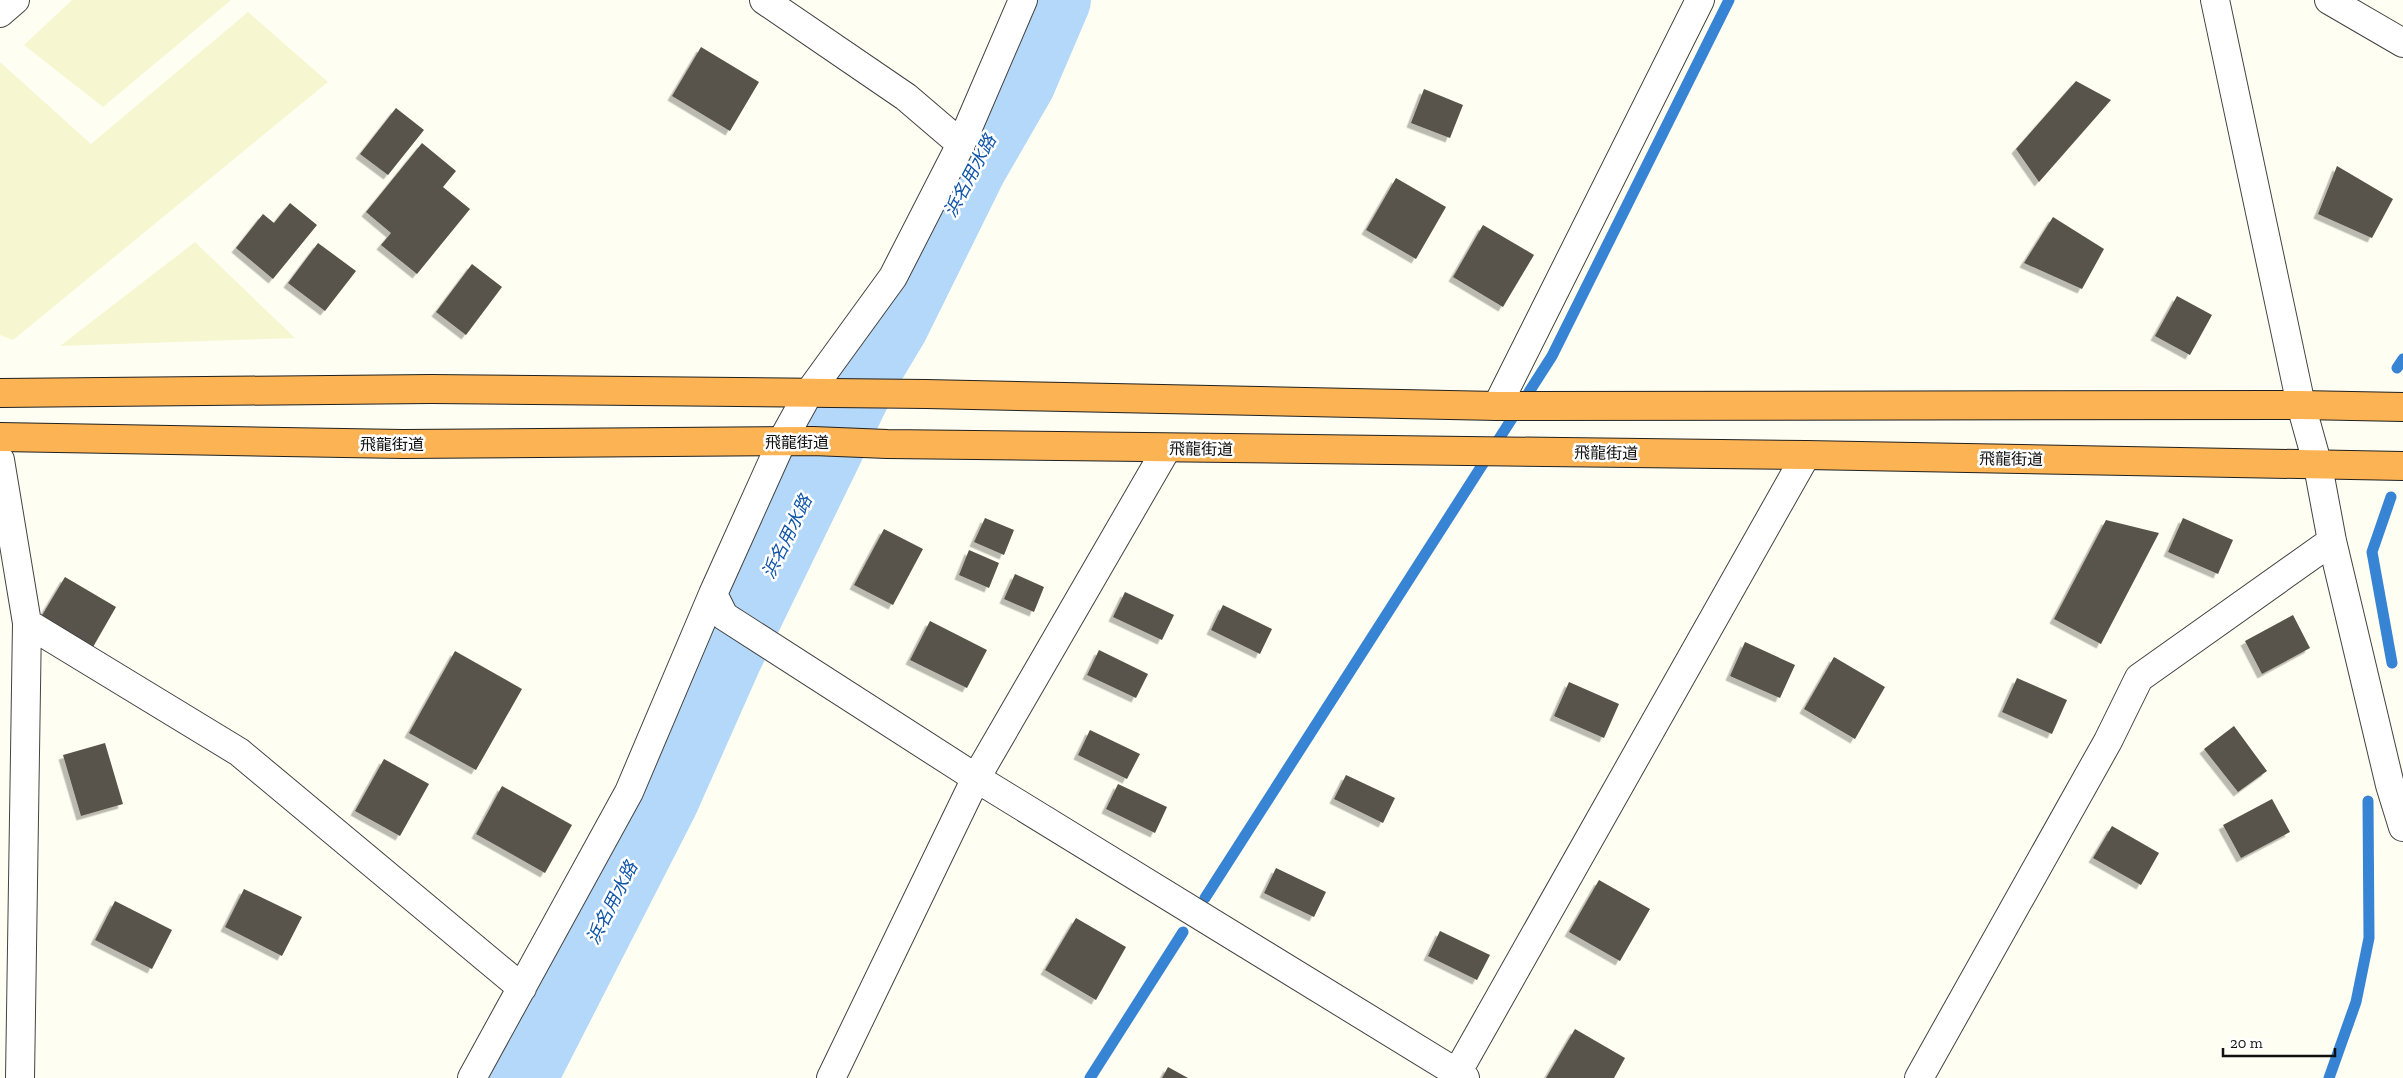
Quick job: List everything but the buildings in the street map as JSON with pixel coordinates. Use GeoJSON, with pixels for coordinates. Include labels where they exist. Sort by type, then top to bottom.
{"type":"FeatureCollection","features":[{"type":"Feature","properties":{"kind":"highway"},"geometry":{"type":"LineString","coordinates":[[0,393],[431,389],[926,394],[1496,406],[2301,405],[2403,407]]}},
{"type":"Feature","properties":{"kind":"highway","name":"飛龍街道"},"geometry":{"type":"LineString","coordinates":[[0,437],[403,444],[813,441],[887,444],[1806,455],[2318,466],[2403,466]]}},
{"type":"Feature","properties":{"kind":"street"},"geometry":{"type":"LineString","coordinates":[[0,13],[15,0]]}},
{"type":"Feature","properties":{"kind":"street"},"geometry":{"type":"LineString","coordinates":[[764,0],[906,97],[961,144]]}},
{"type":"Feature","properties":{"kind":"street"},"geometry":{"type":"LineString","coordinates":[[472,1078],[629,792],[718,605],[782,441],[820,394],[893,277],[961,144],[1023,0]]}},
{"type":"Feature","properties":{"kind":"street"},"geometry":{"type":"LineString","coordinates":[[1496,406],[1700,0]]}},
{"type":"Feature","properties":{"kind":"street"},"geometry":{"type":"LineString","coordinates":[[2216,0],[2301,405],[2318,466],[2332,541],[2390,785],[2403,827]]}},
{"type":"Feature","properties":{"kind":"street"},"geometry":{"type":"LineString","coordinates":[[2329,0],[2403,42]]}},
{"type":"Feature","properties":{"kind":"street"},"geometry":{"type":"LineString","coordinates":[[831,1078],[976,778],[1167,448]]}},
{"type":"Feature","properties":{"kind":"street"},"geometry":{"type":"LineString","coordinates":[[718,605],[768,644],[976,778],[1461,1076],[1806,455]]}},
{"type":"Feature","properties":{"kind":"street"},"geometry":{"type":"LineString","coordinates":[[0,460],[27,623],[20,1078]]}},
{"type":"Feature","properties":{"kind":"street"},"geometry":{"type":"LineString","coordinates":[[1919,1078],[2108,741],[2139,678],[2332,541]]}},
{"type":"Feature","properties":{"kind":"street"},"geometry":{"type":"LineString","coordinates":[[27,623],[239,752],[522,988]]}},
{"type":"Feature","properties":{"kind":"green space"},"geometry":{"type":"Polygon","coordinates":[[[72,0],[231,0],[103,107],[24,45],[72,0]]]}},
{"type":"Feature","properties":{"kind":"green space"},"geometry":{"type":"Polygon","coordinates":[[[248,12],[328,82],[13,340],[0,335],[0,62],[91,144],[248,12]]]}},
{"type":"Feature","properties":{"kind":"green space"},"geometry":{"type":"Polygon","coordinates":[[[195,242],[295,338],[60,346],[195,242]]]}},
{"type":"Feature","properties":{"kind":"waterway","name":"浜名用水路"},"geometry":{"type":"LineString","coordinates":[[523,1078],[665,800],[728,658],[868,370],[895,325],[973,167],[1022,82],[1057,0]]}},
{"type":"Feature","properties":{"kind":"waterway"},"geometry":{"type":"LineString","coordinates":[[1205,898],[1552,356],[1729,0]]}},
{"type":"Feature","properties":{"kind":"waterway"},"geometry":{"type":"LineString","coordinates":[[2397,368],[2403,359]]}},
{"type":"Feature","properties":{"kind":"waterway"},"geometry":{"type":"LineString","coordinates":[[2391,497],[2372,552],[2392,663]]}},
{"type":"Feature","properties":{"kind":"waterway"},"geometry":{"type":"LineString","coordinates":[[2329,1078],[2356,1002],[2369,938],[2368,801]]}},
{"type":"Feature","properties":{"kind":"waterway"},"geometry":{"type":"LineString","coordinates":[[1090,1078],[1183,932]]}}]}
